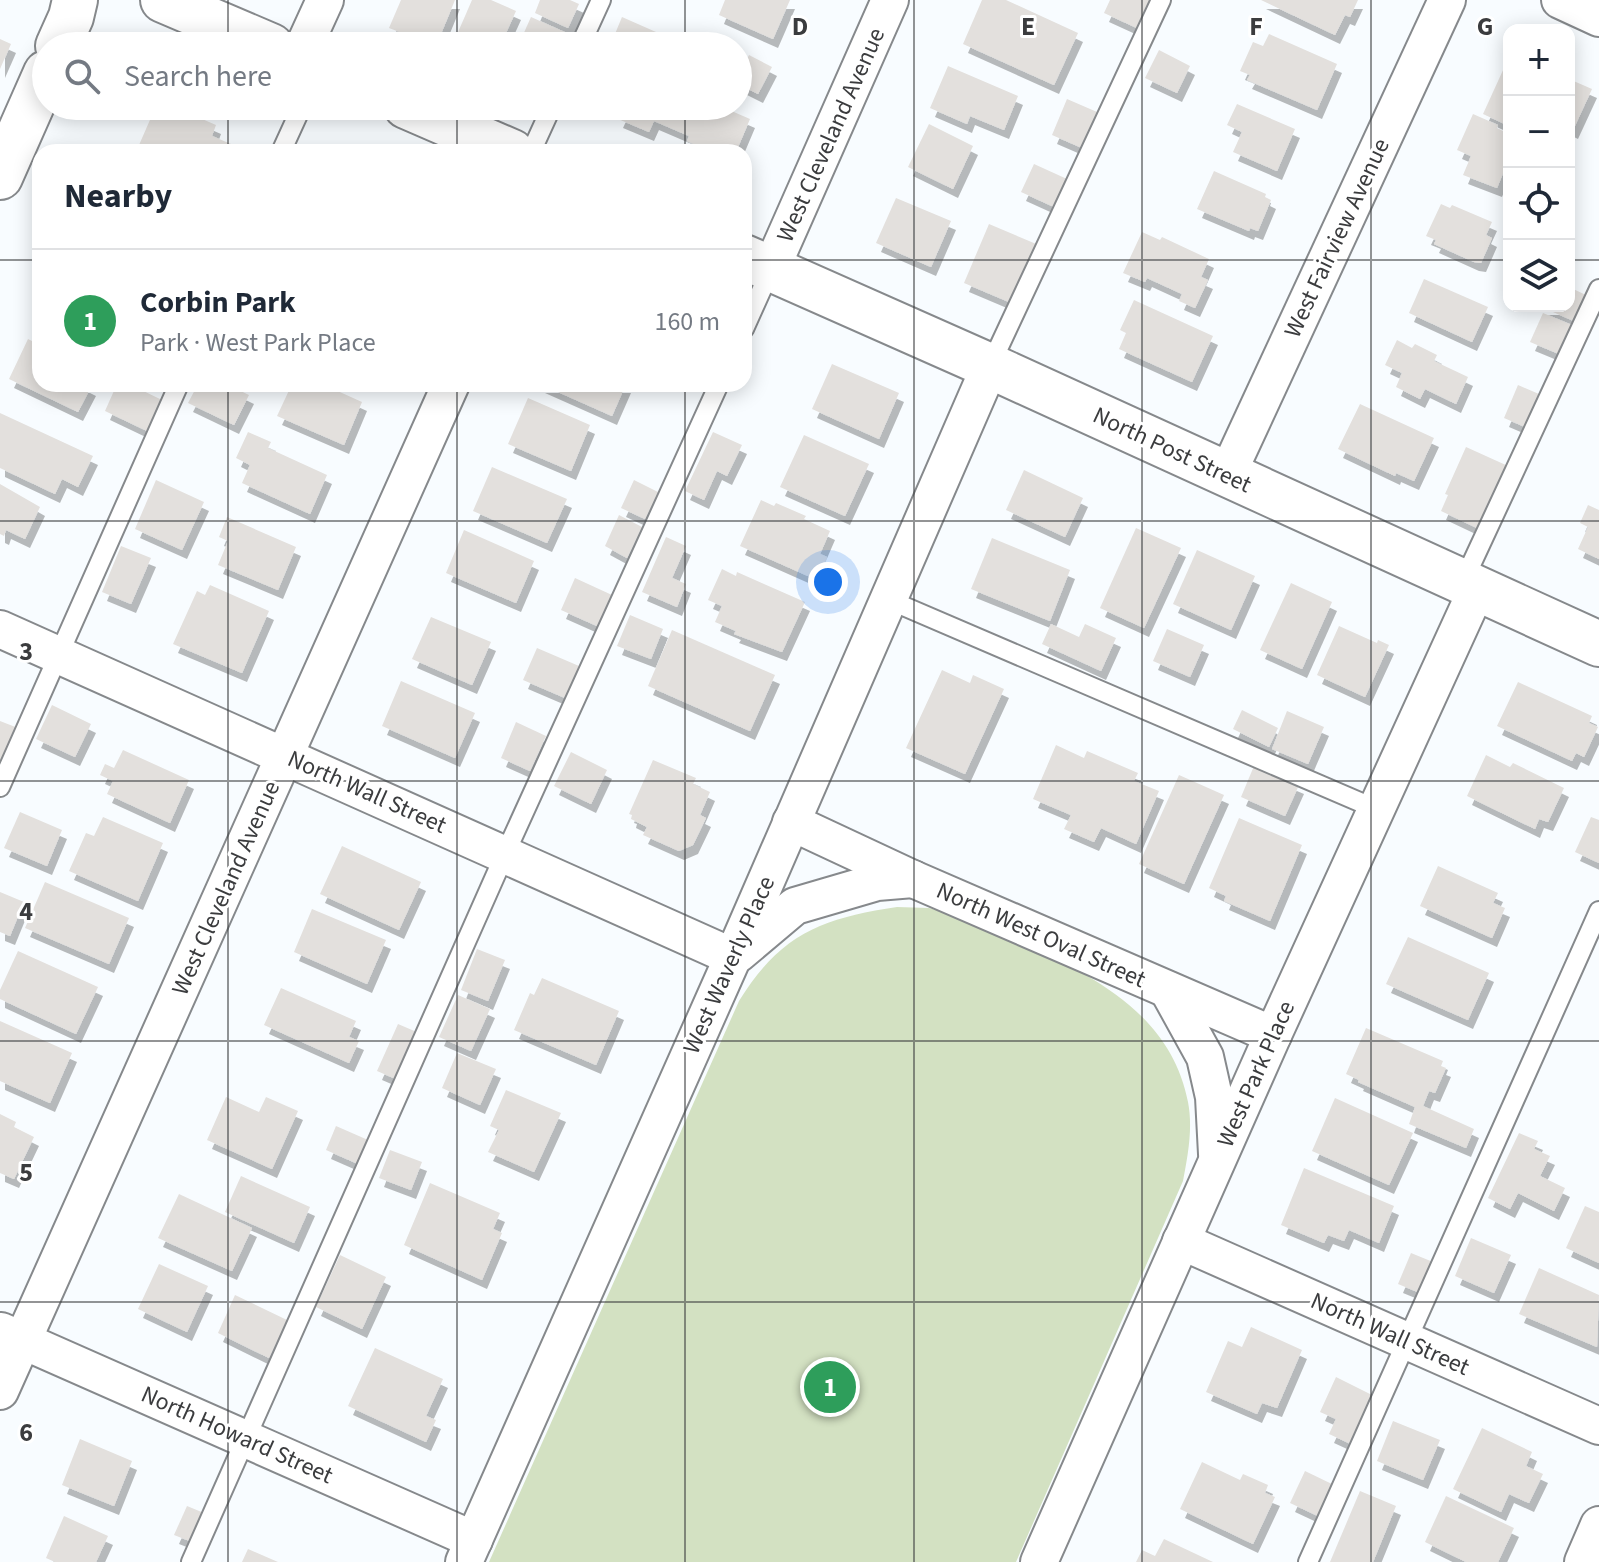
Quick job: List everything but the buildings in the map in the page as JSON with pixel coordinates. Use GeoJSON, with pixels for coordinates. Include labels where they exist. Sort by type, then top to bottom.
{"type":"FeatureCollection","features":[{"type":"Feature","properties":{"kind":"street"},"geometry":{"type":"LineString","coordinates":[[64,32],[75,0]]}},
{"type":"Feature","properties":{"kind":"street"},"geometry":{"type":"LineString","coordinates":[[163,0],[238,32]]}},
{"type":"Feature","properties":{"kind":"street"},"geometry":{"type":"LineString","coordinates":[[310,32],[325,0]]}},
{"type":"Feature","properties":{"kind":"street","name":"West Cleveland Avenue"},"geometry":{"type":"LineString","coordinates":[[758,263],[890,0]]}},
{"type":"Feature","properties":{"kind":"street","name":"West Fairview Avenue"},"geometry":{"type":"LineString","coordinates":[[1227,475],[1447,0]]}},
{"type":"Feature","properties":{"kind":"street"},"geometry":{"type":"LineString","coordinates":[[1560,0],[1599,18]]}},
{"type":"Feature","properties":{"kind":"street"},"geometry":{"type":"LineString","coordinates":[[0,177],[32,105]]}},
{"type":"Feature","properties":{"kind":"street"},"geometry":{"type":"LineString","coordinates":[[438,120],[494,144]]}},
{"type":"Feature","properties":{"kind":"street","name":"North Post Street"},"geometry":{"type":"LineString","coordinates":[[758,263],[1599,644]]}},
{"type":"Feature","properties":{"kind":"street","name":"West Waverly Place"},"geometry":{"type":"LineString","coordinates":[[469,1551],[733,957],[990,366]]}},
{"type":"Feature","properties":{"kind":"street","name":"West Cleveland Avenue"},"geometry":{"type":"LineString","coordinates":[[0,1391],[11,1335],[286,755],[447,392]]}},
{"type":"Feature","properties":{"kind":"street","name":"West Park Place"},"geometry":{"type":"LineString","coordinates":[[1039,1562],[1376,809],[1470,585]]}},
{"type":"Feature","properties":{"kind":"street","name":"North Wall Street"},"geometry":{"type":"LineString","coordinates":[[0,629],[733,957]]}},
{"type":"Feature","properties":{"kind":"street","name":"North West Oval Street"},"geometry":{"type":"LineString","coordinates":[[791,822],[913,879],[1273,1035]]}},
{"type":"Feature","properties":{"kind":"street","name":"North West Oval Street"},"geometry":{"type":"LineString","coordinates":[[733,957],[795,906],[877,882],[913,879]]}},
{"type":"Feature","properties":{"kind":"street","name":"North West Oval Street"},"geometry":{"type":"LineString","coordinates":[[1168,990],[1205,1057],[1214,1097],[1217,1161]]}},
{"type":"Feature","properties":{"kind":"street","name":"North Wall Street"},"geometry":{"type":"LineString","coordinates":[[1181,1241],[1599,1426]]}},
{"type":"Feature","properties":{"kind":"street","name":"North Howard Street"},"geometry":{"type":"LineString","coordinates":[[11,1335],[245,1439],[469,1551]]}},
{"type":"Feature","properties":{"kind":"street"},"geometry":{"type":"LineString","coordinates":[[1583,1562],[1599,1525]]}},
{"type":"Feature","properties":{"kind":"lane"},"geometry":{"type":"LineString","coordinates":[[586,32],[601,0]]}},
{"type":"Feature","properties":{"kind":"lane"},"geometry":{"type":"LineString","coordinates":[[990,366],[1161,0]]}},
{"type":"Feature","properties":{"kind":"lane"},"geometry":{"type":"LineString","coordinates":[[285,144],[296,120]]}},
{"type":"Feature","properties":{"kind":"lane"},"geometry":{"type":"LineString","coordinates":[[535,144],[546,120]]}},
{"type":"Feature","properties":{"kind":"lane"},"geometry":{"type":"LineString","coordinates":[[752,291],[758,263]]}},
{"type":"Feature","properties":{"kind":"lane"},"geometry":{"type":"LineString","coordinates":[[1470,585],[1599,289]]}},
{"type":"Feature","properties":{"kind":"lane"},"geometry":{"type":"LineString","coordinates":[[0,787],[175,392]]}},
{"type":"Feature","properties":{"kind":"lane"},"geometry":{"type":"LineString","coordinates":[[191,1562],[505,854],[715,392]]}},
{"type":"Feature","properties":{"kind":"lane"},"geometry":{"type":"LineString","coordinates":[[887,599],[1376,809]]}},
{"type":"Feature","properties":{"kind":"lane"},"geometry":{"type":"LineString","coordinates":[[1308,1562],[1599,911]]}},
{"type":"Feature","properties":{"kind":"green space"},"geometry":{"type":"Polygon","coordinates":[[[897,907],[929,908],[951,914],[1061,962],[1096,981],[1128,1004],[1155,1031],[1175,1063],[1188,1102],[1190,1132],[1183,1181],[1016,1562],[489,1562],[739,1001],[771,960],[806,933],[847,917],[897,907]]]}},
{"type":"Feature","properties":{"kind":"place","name":"Corbin Park"},"geometry":{"type":"Point","coordinates":[830,1387]}}]}
